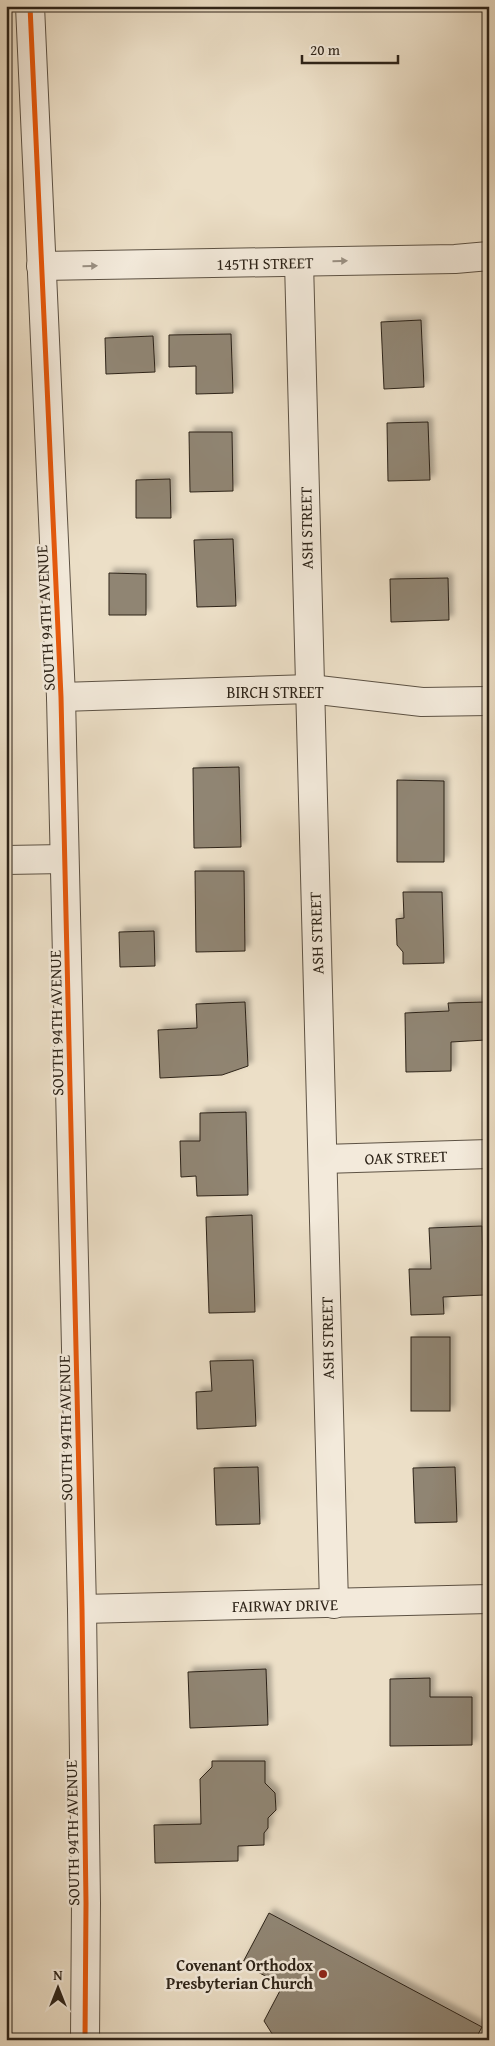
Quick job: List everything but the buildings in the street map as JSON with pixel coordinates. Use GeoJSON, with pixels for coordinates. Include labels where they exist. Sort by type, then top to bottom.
{"type":"FeatureCollection","features":[{"type":"Feature","properties":{"kind":"street","name":"SOUTH 94TH AVENUE"},"geometry":{"type":"LineString","coordinates":[[30,6],[61,697],[82,1610],[86,1902],[85,2040]]}},
{"type":"Feature","properties":{"kind":"street","name":"145TH STREET"},"geometry":{"type":"LineString","coordinates":[[41,266],[455,259],[489,256]]}},
{"type":"Feature","properties":{"kind":"street","name":"ASH STREET"},"geometry":{"type":"LineString","coordinates":[[299,262],[334,1604]]}},
{"type":"Feature","properties":{"kind":"street","name":"BIRCH STREET"},"geometry":{"type":"LineString","coordinates":[[61,697],[310,689],[422,702],[489,701]]}},
{"type":"Feature","properties":{"kind":"street"},"geometry":{"type":"LineString","coordinates":[[6,860],[64,859]]}},
{"type":"Feature","properties":{"kind":"street","name":"OAK STREET"},"geometry":{"type":"LineString","coordinates":[[323,1159],[489,1154]]}},
{"type":"Feature","properties":{"kind":"street","name":"FAIRWAY DRIVE"},"geometry":{"type":"LineString","coordinates":[[82,1610],[489,1599]]}},
{"type":"Feature","properties":{"kind":"cycle path"},"geometry":{"type":"LineString","coordinates":[[30,6],[61,697],[82,1609],[86,1903],[85,2040]]}},
{"type":"Feature","properties":{"kind":"place","name":"Covenant Orthodox Presbyterian Church"},"geometry":{"type":"Point","coordinates":[323,1974]}}]}
